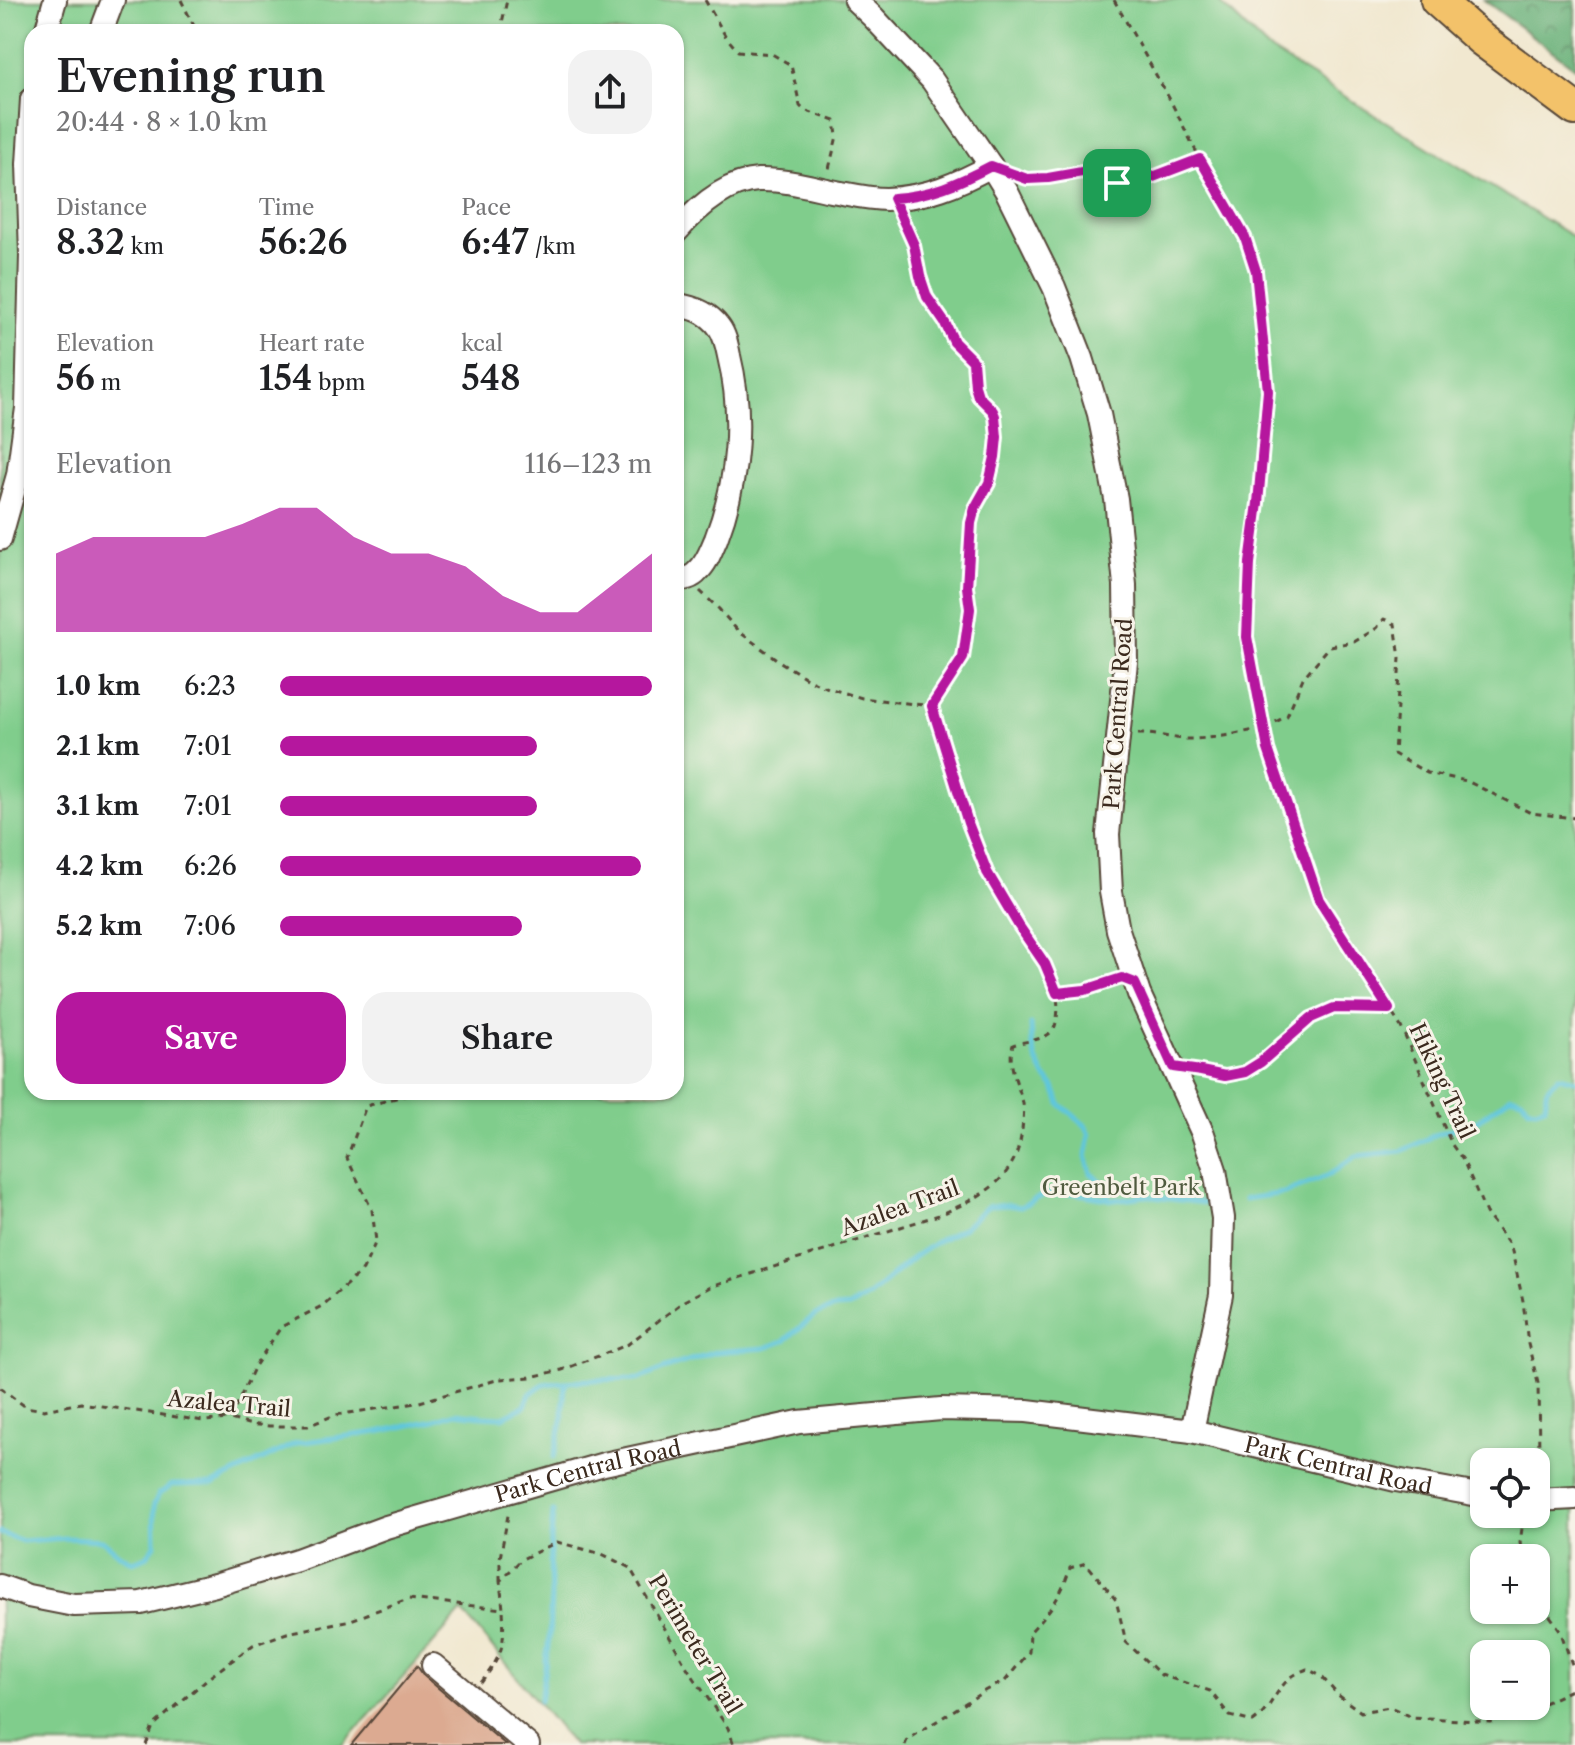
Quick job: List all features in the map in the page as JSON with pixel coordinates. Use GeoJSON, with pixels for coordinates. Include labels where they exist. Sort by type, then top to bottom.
{"type":"FeatureCollection","features":[{"type":"Feature","properties":{"kind":"highway"},"geometry":{"type":"LineString","coordinates":[[1430,0],[1575,109]]}},
{"type":"Feature","properties":{"kind":"highway"},"geometry":{"type":"LineString","coordinates":[[1437,0],[1481,39]]}},
{"type":"Feature","properties":{"kind":"street"},"geometry":{"type":"LineString","coordinates":[[48,24],[55,0]]}},
{"type":"Feature","properties":{"kind":"street"},"geometry":{"type":"LineString","coordinates":[[104,24],[113,0]]}},
{"type":"Feature","properties":{"kind":"street","name":"Park Central Road"},"geometry":{"type":"LineString","coordinates":[[855,0],[932,80],[1007,192],[1054,287],[1082,358],[1099,414],[1116,499],[1125,585],[1126,662],[1108,834],[1111,892],[1118,930],[1135,983],[1203,1134],[1215,1170],[1223,1218],[1221,1295],[1192,1431]]}},
{"type":"Feature","properties":{"kind":"street"},"geometry":{"type":"LineString","coordinates":[[684,223],[709,201],[748,182],[771,181],[860,197],[893,198],[940,190],[991,166]]}},
{"type":"Feature","properties":{"kind":"street"},"geometry":{"type":"LineString","coordinates":[[684,307],[700,311],[720,328],[731,363],[736,452],[725,511],[710,553],[699,570],[684,578]]}},
{"type":"Feature","properties":{"kind":"street"},"geometry":{"type":"LineString","coordinates":[[0,539],[9,472],[24,419]]}},
{"type":"Feature","properties":{"kind":"street","name":"Park Central Road"},"geometry":{"type":"LineString","coordinates":[[0,1586],[28,1596],[74,1605],[141,1603],[215,1585],[297,1560],[386,1527],[604,1464],[799,1422],[941,1409],[1027,1411],[1192,1431],[1396,1480],[1470,1494]]}},
{"type":"Feature","properties":{"kind":"street"},"geometry":{"type":"LineString","coordinates":[[1550,1499],[1575,1498]]}},
{"type":"Feature","properties":{"kind":"street"},"geometry":{"type":"LineString","coordinates":[[433,1665],[528,1745]]}},
{"type":"Feature","properties":{"kind":"path"},"geometry":{"type":"LineString","coordinates":[[181,0],[193,24]]}},
{"type":"Feature","properties":{"kind":"path"},"geometry":{"type":"LineString","coordinates":[[502,24],[507,0]]}},
{"type":"Feature","properties":{"kind":"path"},"geometry":{"type":"LineString","coordinates":[[705,0],[726,37],[738,51],[772,54],[791,65],[800,106],[835,121],[837,136],[823,189]]}},
{"type":"Feature","properties":{"kind":"path"},"geometry":{"type":"LineString","coordinates":[[1114,0],[1245,237],[1256,271],[1268,391],[1250,563],[1247,637],[1264,728]]}},
{"type":"Feature","properties":{"kind":"path"},"geometry":{"type":"LineString","coordinates":[[991,166],[1027,179],[1082,172],[1117,183],[1145,180],[1200,159]]}},
{"type":"Feature","properties":{"kind":"path"},"geometry":{"type":"LineString","coordinates":[[893,198],[914,245],[927,297],[954,342],[973,361],[978,396],[993,411],[997,437],[991,475],[971,523],[967,587],[970,609],[963,658],[932,706],[968,823],[987,872],[1045,964],[1057,993],[1085,990],[1122,978],[1135,983]]}},
{"type":"Feature","properties":{"kind":"path"},"geometry":{"type":"LineString","coordinates":[[684,581],[719,609],[738,631],[808,679],[862,698],[932,706]]}},
{"type":"Feature","properties":{"kind":"path"},"geometry":{"type":"LineString","coordinates":[[1119,734],[1153,733],[1188,739],[1264,728],[1287,716],[1303,678],[1330,646],[1354,642],[1377,628],[1384,619],[1395,624],[1400,658],[1394,754],[1427,773],[1467,781],[1531,813],[1575,818]]}},
{"type":"Feature","properties":{"kind":"path","name":"Hiking Trail"},"geometry":{"type":"LineString","coordinates":[[1264,728],[1268,749],[1319,900],[1401,1027],[1452,1145],[1463,1160],[1486,1213],[1511,1247],[1538,1383],[1539,1448]]}},
{"type":"Feature","properties":{"kind":"path","name":"Azalea Trail"},"geometry":{"type":"LineString","coordinates":[[0,1388],[26,1407],[44,1410],[81,1403],[204,1421],[230,1419],[269,1426],[308,1426],[335,1415],[416,1403],[500,1379],[562,1370],[627,1345],[684,1301],[710,1287],[928,1219],[961,1206],[995,1186],[1010,1170],[1020,1144],[1023,1104],[1014,1075],[1011,1050],[1013,1045],[1020,1042],[1051,1034],[1055,1026],[1057,993]]}},
{"type":"Feature","properties":{"kind":"path"},"geometry":{"type":"LineString","coordinates":[[1173,1067],[1225,1076],[1245,1072],[1311,1018],[1334,1008],[1389,1009]]}},
{"type":"Feature","properties":{"kind":"path"},"geometry":{"type":"LineString","coordinates":[[230,1419],[255,1366],[281,1327],[322,1306],[363,1270],[376,1241],[372,1210],[347,1158],[366,1106],[389,1100]]}},
{"type":"Feature","properties":{"kind":"path"},"geometry":{"type":"LineString","coordinates":[[470,1696],[502,1651],[500,1558],[511,1491]]}},
{"type":"Feature","properties":{"kind":"path","name":"Perimeter Trail"},"geometry":{"type":"LineString","coordinates":[[500,1581],[522,1559],[557,1542],[602,1554],[630,1568],[688,1669],[728,1728],[734,1745]]}},
{"type":"Feature","properties":{"kind":"path"},"geometry":{"type":"LineString","coordinates":[[905,1745],[907,1740],[938,1720],[1005,1681],[1029,1652],[1030,1632],[1052,1609],[1070,1568],[1086,1563],[1116,1600],[1126,1642],[1161,1675],[1210,1691],[1230,1716],[1253,1722],[1265,1713],[1291,1677],[1307,1669],[1321,1676],[1338,1695],[1361,1712],[1390,1707],[1412,1717],[1435,1719],[1491,1722],[1534,1708],[1575,1688]]}},
{"type":"Feature","properties":{"kind":"path"},"geometry":{"type":"LineString","coordinates":[[146,1745],[153,1726],[207,1679],[253,1645],[287,1633],[351,1620],[408,1599],[503,1609]]}},
{"type":"Feature","properties":{"kind":"path"},"geometry":{"type":"LineString","coordinates":[[1550,1616],[1560,1630],[1575,1673]]}},
{"type":"Feature","properties":{"kind":"green space","name":"Greenbelt Park"},"geometry":{"type":"Polygon","coordinates":[[[0,0],[1217,0],[1268,49],[1575,238],[1575,1745],[573,1745],[462,1611],[343,1745],[0,1745],[0,0]]]}},
{"type":"Feature","properties":{"kind":"green space"},"geometry":{"type":"Polygon","coordinates":[[[1484,0],[1575,0],[1575,68],[1492,6],[1484,0]]]}},
{"type":"Feature","properties":{"kind":"building"},"geometry":{"type":"Polygon","coordinates":[[[417,1666],[424,1676],[506,1745],[351,1745],[417,1666]]]}},
{"type":"Feature","properties":{"kind":"waterway"},"geometry":{"type":"LineString","coordinates":[[1031,1025],[1036,1059],[1054,1087],[1060,1104],[1086,1126],[1090,1135],[1086,1156],[1091,1173],[1104,1184],[1110,1200]]}},
{"type":"Feature","properties":{"kind":"waterway"},"geometry":{"type":"LineString","coordinates":[[1245,1199],[1284,1193],[1329,1175],[1356,1156],[1402,1151],[1437,1134],[1478,1120],[1511,1096],[1522,1099],[1529,1108],[1545,1106],[1548,1087],[1559,1076],[1575,1080]]}},
{"type":"Feature","properties":{"kind":"waterway"},"geometry":{"type":"LineString","coordinates":[[0,1533],[22,1541],[67,1538],[102,1540],[133,1562],[146,1557],[155,1545],[154,1504],[159,1494],[172,1485],[213,1484],[296,1443],[378,1432],[455,1413],[503,1417],[525,1406],[530,1394],[543,1384],[640,1379],[715,1352],[765,1348],[784,1341],[815,1315],[849,1307],[868,1296],[914,1257],[963,1228],[988,1206],[1020,1207],[1044,1195],[1073,1193],[1114,1200],[1144,1196],[1205,1203]]}},
{"type":"Feature","properties":{"kind":"waterway"},"geometry":{"type":"LineString","coordinates":[[554,1457],[563,1417],[565,1382]]}},
{"type":"Feature","properties":{"kind":"waterway"},"geometry":{"type":"LineString","coordinates":[[540,1701],[549,1639],[553,1512]]}},
{"type":"Feature","properties":{"kind":"route"},"geometry":{"type":"LineString","coordinates":[[1200,159],[1245,237],[1256,271],[1268,391],[1250,563],[1247,637],[1268,749],[1319,900],[1389,1009],[1334,1008],[1311,1018],[1245,1072],[1225,1076],[1173,1067],[1135,983],[1122,978],[1085,990],[1057,993],[1045,964],[987,872],[968,823],[932,706],[963,658],[969,627],[967,587],[971,523],[975,508],[989,483],[997,437],[993,411],[978,396],[973,361],[954,342],[927,297],[914,245],[893,198],[940,190],[991,166],[1027,179],[1082,172],[1117,183],[1145,180],[1200,159]]}}]}
